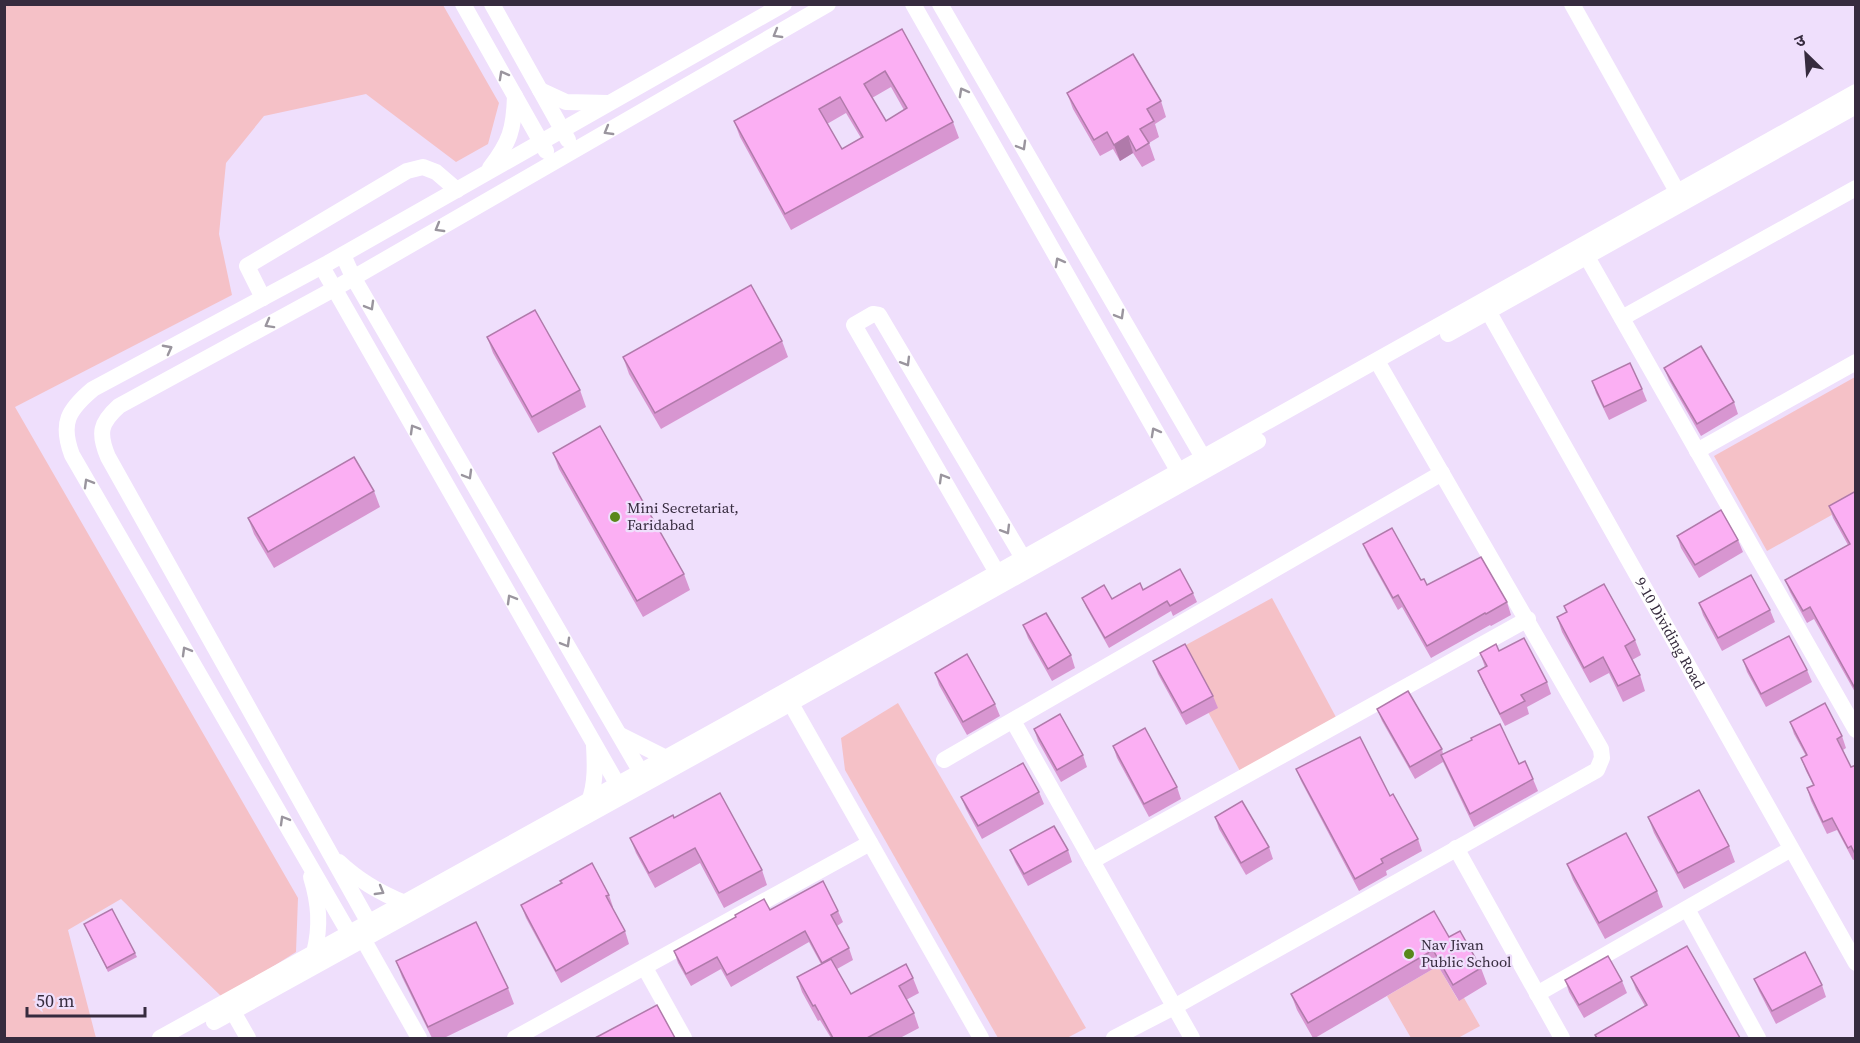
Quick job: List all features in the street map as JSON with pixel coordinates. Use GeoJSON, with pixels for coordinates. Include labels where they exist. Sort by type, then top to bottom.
{"type":"FeatureCollection","features":[{"type":"Feature","properties":{"kind":"street"},"geometry":{"type":"LineString","coordinates":[[463,4],[552,162]]}},
{"type":"Feature","properties":{"kind":"street"},"geometry":{"type":"LineString","coordinates":[[492,4],[573,150]]}},
{"type":"Feature","properties":{"kind":"street"},"geometry":{"type":"LineString","coordinates":[[362,934],[304,854],[78,465],[66,439],[67,421],[75,403],[93,389],[322,267],[784,4]]}},
{"type":"Feature","properties":{"kind":"street"},"geometry":{"type":"LineString","coordinates":[[419,1038],[362,934],[326,849],[108,457],[102,444],[101,429],[108,416],[119,405],[334,289],[828,4]]}},
{"type":"Feature","properties":{"kind":"street"},"geometry":{"type":"LineString","coordinates":[[913,4],[1181,477]]}},
{"type":"Feature","properties":{"kind":"street"},"geometry":{"type":"LineString","coordinates":[[940,4],[1206,463]]}},
{"type":"Feature","properties":{"kind":"street"},"geometry":{"type":"LineString","coordinates":[[1572,4],[1681,197]]}},
{"type":"Feature","properties":{"kind":"street"},"geometry":{"type":"LineString","coordinates":[[540,90],[567,102],[610,103]]}},
{"type":"Feature","properties":{"kind":"street"},"geometry":{"type":"LineString","coordinates":[[1486,307],[1587,256],[1856,92]]}},
{"type":"Feature","properties":{"kind":"street"},"geometry":{"type":"LineString","coordinates":[[486,174],[506,147],[514,119],[515,96]]}},
{"type":"Feature","properties":{"kind":"street"},"geometry":{"type":"LineString","coordinates":[[160,1038],[230,1006],[362,934],[1681,197],[1856,106]]}},
{"type":"Feature","properties":{"kind":"street"},"geometry":{"type":"LineString","coordinates":[[263,298],[247,266],[407,171],[423,167],[436,172],[457,190]]}},
{"type":"Feature","properties":{"kind":"street"},"geometry":{"type":"LineString","coordinates":[[1622,318],[1856,188]]}},
{"type":"Feature","properties":{"kind":"street"},"geometry":{"type":"LineString","coordinates":[[343,255],[644,777]]}},
{"type":"Feature","properties":{"kind":"street"},"geometry":{"type":"LineString","coordinates":[[1587,256],[1856,730]]}},
{"type":"Feature","properties":{"kind":"street"},"geometry":{"type":"LineString","coordinates":[[322,267],[621,790]]}},
{"type":"Feature","properties":{"kind":"street","name":"9-10 Dividing Road"},"geometry":{"type":"LineString","coordinates":[[1486,307],[1856,963]]}},
{"type":"Feature","properties":{"kind":"street"},"geometry":{"type":"LineString","coordinates":[[1001,578],[854,325],[873,314],[879,315],[1026,564]]}},
{"type":"Feature","properties":{"kind":"street"},"geometry":{"type":"LineString","coordinates":[[1697,451],[1856,362]]}},
{"type":"Feature","properties":{"kind":"street"},"geometry":{"type":"LineString","coordinates":[[1114,1038],[1174,1007],[1596,770],[1601,764],[1601,749],[1379,366]]}},
{"type":"Feature","properties":{"kind":"street"},"geometry":{"type":"LineString","coordinates":[[944,760],[1442,473]]}},
{"type":"Feature","properties":{"kind":"street"},"geometry":{"type":"LineString","coordinates":[[1092,861],[1528,620]]}},
{"type":"Feature","properties":{"kind":"street"},"geometry":{"type":"LineString","coordinates":[[644,777],[666,758],[787,698]]}},
{"type":"Feature","properties":{"kind":"street"},"geometry":{"type":"LineString","coordinates":[[787,698],[981,1038]]}},
{"type":"Feature","properties":{"kind":"street"},"geometry":{"type":"LineString","coordinates":[[1013,721],[1192,1038]]}},
{"type":"Feature","properties":{"kind":"street"},"geometry":{"type":"LineString","coordinates":[[619,735],[666,758]]}},
{"type":"Feature","properties":{"kind":"street"},"geometry":{"type":"LineString","coordinates":[[589,801],[595,766],[594,743]]}},
{"type":"Feature","properties":{"kind":"street"},"geometry":{"type":"LineString","coordinates":[[183,1038],[314,953],[362,934],[405,903],[589,801],[621,790]]}},
{"type":"Feature","properties":{"kind":"street"},"geometry":{"type":"LineString","coordinates":[[515,1038],[870,843]]}},
{"type":"Feature","properties":{"kind":"street"},"geometry":{"type":"LineString","coordinates":[[1456,848],[1562,1038]]}},
{"type":"Feature","properties":{"kind":"street"},"geometry":{"type":"LineString","coordinates":[[326,849],[353,876],[386,896],[405,903]]}},
{"type":"Feature","properties":{"kind":"street"},"geometry":{"type":"LineString","coordinates":[[1537,994],[1791,849]]}},
{"type":"Feature","properties":{"kind":"street"},"geometry":{"type":"LineString","coordinates":[[304,854],[316,894],[320,932],[314,953]]}},
{"type":"Feature","properties":{"kind":"street"},"geometry":{"type":"LineString","coordinates":[[1687,909],[1758,1038]]}},
{"type":"Feature","properties":{"kind":"street"},"geometry":{"type":"LineString","coordinates":[[645,968],[684,1038]]}},
{"type":"Feature","properties":{"kind":"street"},"geometry":{"type":"LineString","coordinates":[[230,1006],[248,1038]]}},
{"type":"Feature","properties":{"kind":"shaded area"},"geometry":{"type":"Polygon","coordinates":[[[5,5],[443,5],[499,103],[488,144],[456,162],[366,94],[264,116],[226,163],[219,234],[232,295],[15,407],[298,898],[296,952],[223,998],[121,899],[68,930],[96,1038],[5,1038],[5,5]]]}},
{"type":"Feature","properties":{"kind":"shaded area"},"geometry":{"type":"Polygon","coordinates":[[[1855,377],[1855,502],[1767,551],[1714,456],[1855,377]]]}},
{"type":"Feature","properties":{"kind":"shaded area"},"geometry":{"type":"Polygon","coordinates":[[[1272,598],[1337,719],[1240,771],[1175,651],[1272,598]]]}},
{"type":"Feature","properties":{"kind":"shaded area"},"geometry":{"type":"Polygon","coordinates":[[[898,703],[1086,1028],[1067,1038],[998,1038],[845,770],[841,738],[898,703]]]}},
{"type":"Feature","properties":{"kind":"shaded area"},"geometry":{"type":"Polygon","coordinates":[[[1438,966],[1458,1000],[1464,998],[1480,1026],[1458,1038],[1411,1038],[1387,996],[1438,966]]]}},
{"type":"Feature","properties":{"kind":"building"},"geometry":{"type":"Polygon","coordinates":[[[902,29],[953,122],[785,214],[734,121],[902,29]],[[885,71],[864,84],[886,121],[907,108],[885,71]],[[840,97],[819,109],[842,149],[863,137],[840,97]]]}},
{"type":"Feature","properties":{"kind":"building"},"geometry":{"type":"Polygon","coordinates":[[[1133,54],[1161,101],[1147,109],[1154,121],[1140,129],[1149,143],[1136,151],[1128,136],[1114,145],[1107,132],[1094,140],[1067,93],[1133,54]]]}},
{"type":"Feature","properties":{"kind":"building"},"geometry":{"type":"Polygon","coordinates":[[[751,285],[782,341],[655,413],[623,357],[751,285]]]}},
{"type":"Feature","properties":{"kind":"building"},"geometry":{"type":"Polygon","coordinates":[[[535,310],[580,390],[532,417],[487,337],[535,310]]]}},
{"type":"Feature","properties":{"kind":"building"},"geometry":{"type":"Polygon","coordinates":[[[1701,346],[1734,402],[1697,424],[1664,368],[1701,346]]]}},
{"type":"Feature","properties":{"kind":"building"},"geometry":{"type":"Polygon","coordinates":[[[1630,363],[1642,389],[1604,407],[1592,381],[1630,363]]]}},
{"type":"Feature","properties":{"kind":"building"},"geometry":{"type":"Polygon","coordinates":[[[600,426],[684,574],[637,601],[553,453],[600,426]]]}},
{"type":"Feature","properties":{"kind":"building"},"geometry":{"type":"Polygon","coordinates":[[[354,457],[374,491],[268,552],[248,518],[354,457]]]}},
{"type":"Feature","properties":{"kind":"building"},"geometry":{"type":"Polygon","coordinates":[[[1856,491],[1856,690],[1810,607],[1803,611],[1785,580],[1850,544],[1829,506],[1856,491]]]}},
{"type":"Feature","properties":{"kind":"building"},"geometry":{"type":"Polygon","coordinates":[[[1721,510],[1738,540],[1695,565],[1677,536],[1721,510]]]}},
{"type":"Feature","properties":{"kind":"building"},"geometry":{"type":"Polygon","coordinates":[[[1392,528],[1421,580],[1424,579],[1427,585],[1481,557],[1507,602],[1427,646],[1398,595],[1393,598],[1363,544],[1392,528]]]}},
{"type":"Feature","properties":{"kind":"building"},"geometry":{"type":"Polygon","coordinates":[[[1180,569],[1193,593],[1170,606],[1167,601],[1105,638],[1082,598],[1104,585],[1112,599],[1140,583],[1143,590],[1180,569]]]}},
{"type":"Feature","properties":{"kind":"building"},"geometry":{"type":"Polygon","coordinates":[[[1751,575],[1770,610],[1718,638],[1699,603],[1751,575]]]}},
{"type":"Feature","properties":{"kind":"building"},"geometry":{"type":"Polygon","coordinates":[[[1604,584],[1635,640],[1625,646],[1640,675],[1618,686],[1603,657],[1584,668],[1557,617],[1567,612],[1564,606],[1604,584]]]}},
{"type":"Feature","properties":{"kind":"building"},"geometry":{"type":"Polygon","coordinates":[[[1046,613],[1071,655],[1048,669],[1023,625],[1046,613]]]}},
{"type":"Feature","properties":{"kind":"building"},"geometry":{"type":"Polygon","coordinates":[[[1789,636],[1807,670],[1761,694],[1743,660],[1789,636]]]}},
{"type":"Feature","properties":{"kind":"building"},"geometry":{"type":"Polygon","coordinates":[[[1524,638],[1547,682],[1521,695],[1525,701],[1500,714],[1478,671],[1487,666],[1480,653],[1496,644],[1499,651],[1524,638]]]}},
{"type":"Feature","properties":{"kind":"building"},"geometry":{"type":"Polygon","coordinates":[[[1185,644],[1213,696],[1182,713],[1153,661],[1185,644]]]}},
{"type":"Feature","properties":{"kind":"building"},"geometry":{"type":"Polygon","coordinates":[[[967,654],[995,704],[963,722],[935,673],[967,654]]]}},
{"type":"Feature","properties":{"kind":"building"},"geometry":{"type":"Polygon","coordinates":[[[1408,691],[1442,749],[1410,767],[1377,709],[1408,691]]]}},
{"type":"Feature","properties":{"kind":"building"},"geometry":{"type":"Polygon","coordinates":[[[1825,703],[1842,736],[1837,739],[1851,767],[1856,765],[1856,856],[1851,846],[1848,848],[1832,818],[1823,822],[1807,788],[1814,785],[1801,758],[1807,755],[1790,722],[1825,703]]]}},
{"type":"Feature","properties":{"kind":"building"},"geometry":{"type":"Polygon","coordinates":[[[1060,714],[1083,755],[1057,770],[1034,729],[1060,714]]]}},
{"type":"Feature","properties":{"kind":"building"},"geometry":{"type":"Polygon","coordinates":[[[1500,724],[1519,764],[1525,761],[1533,779],[1470,814],[1441,755],[1500,724]]]}},
{"type":"Feature","properties":{"kind":"building"},"geometry":{"type":"Polygon","coordinates":[[[1145,728],[1177,787],[1144,804],[1113,746],[1145,728]]]}},
{"type":"Feature","properties":{"kind":"building"},"geometry":{"type":"Polygon","coordinates":[[[1360,737],[1390,796],[1393,794],[1418,839],[1381,859],[1383,863],[1355,879],[1296,769],[1360,737]]]}},
{"type":"Feature","properties":{"kind":"building"},"geometry":{"type":"Polygon","coordinates":[[[1023,763],[1039,792],[978,826],[961,797],[1023,763]]]}},
{"type":"Feature","properties":{"kind":"building"},"geometry":{"type":"Polygon","coordinates":[[[1699,790],[1729,846],[1678,873],[1648,817],[1699,790]]]}},
{"type":"Feature","properties":{"kind":"building"},"geometry":{"type":"Polygon","coordinates":[[[720,793],[762,870],[719,893],[695,848],[649,873],[630,838],[720,793]]]}},
{"type":"Feature","properties":{"kind":"building"},"geometry":{"type":"Polygon","coordinates":[[[1242,801],[1269,847],[1241,863],[1215,817],[1242,801]]]}},
{"type":"Feature","properties":{"kind":"building"},"geometry":{"type":"Polygon","coordinates":[[[1054,826],[1068,850],[1024,874],[1010,850],[1054,826]]]}},
{"type":"Feature","properties":{"kind":"building"},"geometry":{"type":"Polygon","coordinates":[[[1626,833],[1657,891],[1599,923],[1567,864],[1626,833]]]}},
{"type":"Feature","properties":{"kind":"building"},"geometry":{"type":"Polygon","coordinates":[[[592,863],[609,895],[606,896],[625,931],[556,971],[521,905],[562,883],[560,881],[592,863]]]}},
{"type":"Feature","properties":{"kind":"building"},"geometry":{"type":"Polygon","coordinates":[[[823,881],[838,911],[831,915],[849,948],[822,963],[805,931],[727,975],[717,957],[686,974],[674,951],[764,899],[770,910],[823,881]]]}},
{"type":"Feature","properties":{"kind":"building"},"geometry":{"type":"Polygon","coordinates":[[[112,909],[135,953],[107,968],[84,924],[112,909]]]}},
{"type":"Feature","properties":{"kind":"building"},"geometry":{"type":"Polygon","coordinates":[[[1434,911],[1449,937],[1460,931],[1481,968],[1453,985],[1433,950],[1308,1023],[1291,994],[1434,911]]]}},
{"type":"Feature","properties":{"kind":"building"},"geometry":{"type":"Polygon","coordinates":[[[476,922],[508,988],[428,1027],[396,961],[476,922]]]}},
{"type":"Feature","properties":{"kind":"building"},"geometry":{"type":"Polygon","coordinates":[[[1687,946],[1740,1038],[1597,1038],[1595,1035],[1647,1005],[1631,977],[1687,946]]]}},
{"type":"Feature","properties":{"kind":"building"},"geometry":{"type":"Polygon","coordinates":[[[1805,952],[1822,985],[1772,1011],[1754,979],[1805,952]]]}},
{"type":"Feature","properties":{"kind":"building"},"geometry":{"type":"Polygon","coordinates":[[[1608,956],[1622,981],[1579,1005],[1565,980],[1608,956]]]}},
{"type":"Feature","properties":{"kind":"building"},"geometry":{"type":"Polygon","coordinates":[[[831,959],[851,994],[906,964],[913,978],[899,986],[914,1013],[867,1038],[833,1038],[797,977],[831,959]]]}},
{"type":"Feature","properties":{"kind":"building"},"geometry":{"type":"Polygon","coordinates":[[[657,1005],[675,1038],[595,1038],[657,1005]]]}},
{"type":"Feature","properties":{"kind":"place","name":"Mini Secretariat, Faridabad"},"geometry":{"type":"Point","coordinates":[615,517]}},
{"type":"Feature","properties":{"kind":"place","name":"Nav Jivan Public School"},"geometry":{"type":"Point","coordinates":[1409,954]}}]}
